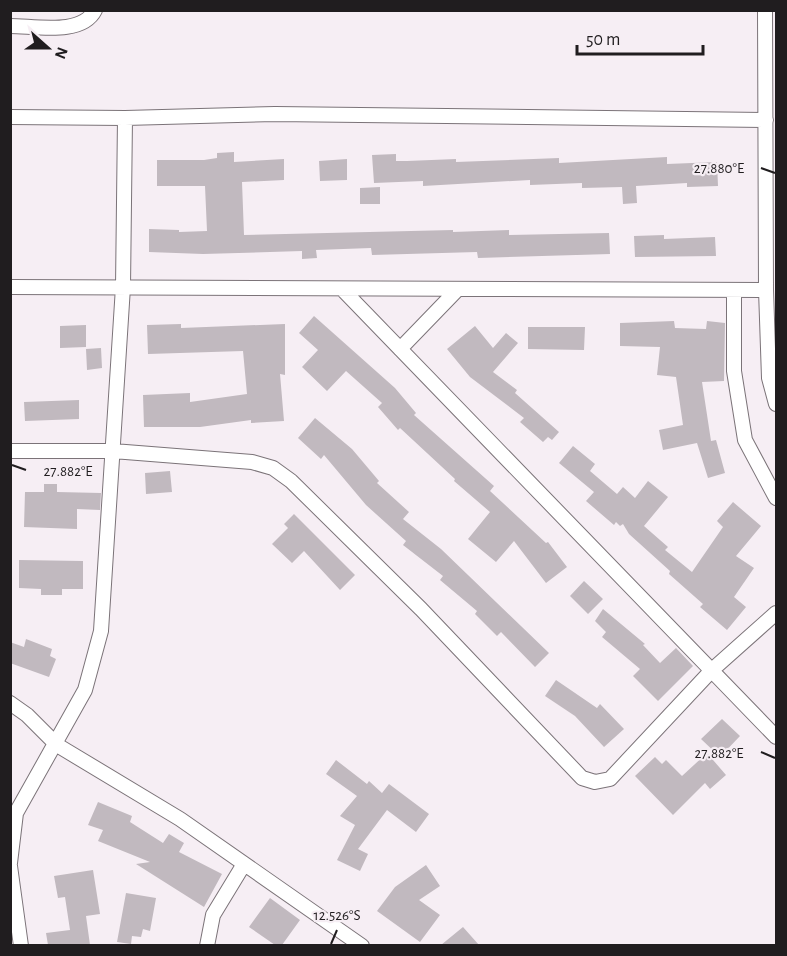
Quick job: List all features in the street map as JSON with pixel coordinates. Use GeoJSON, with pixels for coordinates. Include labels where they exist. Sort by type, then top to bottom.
{"type":"FeatureCollection","features":[{"type":"Feature","properties":{"kind":"street"},"geometry":{"type":"LineString","coordinates":[[10,26],[76,26],[88,21],[94,10]]}},
{"type":"Feature","properties":{"kind":"street"},"geometry":{"type":"LineString","coordinates":[[765,10],[766,290],[769,378],[777,404]]}},
{"type":"Feature","properties":{"kind":"street"},"geometry":{"type":"LineString","coordinates":[[10,117],[125,118],[287,114],[766,120]]}},
{"type":"Feature","properties":{"kind":"street"},"geometry":{"type":"LineString","coordinates":[[21,945],[10,865],[16,813],[57,745],[85,690],[101,631],[123,287],[125,118]]}},
{"type":"Feature","properties":{"kind":"street"},"geometry":{"type":"LineString","coordinates":[[10,287],[766,290]]}},
{"type":"Feature","properties":{"kind":"street"},"geometry":{"type":"LineString","coordinates":[[400,349],[458,289]]}},
{"type":"Feature","properties":{"kind":"street"},"geometry":{"type":"LineString","coordinates":[[343,290],[777,737]]}},
{"type":"Feature","properties":{"kind":"street"},"geometry":{"type":"LineString","coordinates":[[734,291],[734,371],[745,440],[777,498]]}},
{"type":"Feature","properties":{"kind":"street"},"geometry":{"type":"LineString","coordinates":[[10,450],[113,451],[252,462],[273,468],[291,481],[421,609],[582,778],[595,782],[610,779],[712,670],[777,613]]}},
{"type":"Feature","properties":{"kind":"street"},"geometry":{"type":"LineString","coordinates":[[10,703],[27,715],[57,745],[170,813],[362,945]]}},
{"type":"Feature","properties":{"kind":"street"},"geometry":{"type":"LineString","coordinates":[[207,945],[213,915],[244,864]]}},
{"type":"Feature","properties":{"kind":"building"},"geometry":{"type":"Polygon","coordinates":[[[234,152],[234,162],[284,159],[284,180],[242,182],[244,235],[453,230],[453,232],[509,230],[509,235],[609,233],[610,254],[478,258],[477,252],[372,255],[371,248],[316,250],[317,258],[302,259],[302,251],[203,254],[149,252],[149,229],[179,230],[179,232],[207,231],[205,186],[157,186],[157,160],[204,160],[217,158],[217,153],[234,152]]]}},
{"type":"Feature","properties":{"kind":"building"},"geometry":{"type":"Polygon","coordinates":[[[396,154],[396,161],[456,159],[456,162],[559,158],[559,163],[667,157],[667,164],[717,162],[718,186],[687,187],[687,183],[636,186],[637,203],[623,204],[622,187],[582,188],[582,183],[530,185],[530,180],[423,186],[423,181],[374,183],[372,155],[396,154]]]}},
{"type":"Feature","properties":{"kind":"building"},"geometry":{"type":"Polygon","coordinates":[[[347,159],[347,180],[320,181],[319,161],[347,159]]]}},
{"type":"Feature","properties":{"kind":"building"},"geometry":{"type":"Polygon","coordinates":[[[380,187],[380,204],[360,204],[360,188],[380,187]]]}},
{"type":"Feature","properties":{"kind":"building"},"geometry":{"type":"Polygon","coordinates":[[[664,235],[664,239],[715,237],[716,256],[635,257],[634,236],[664,235]]]}},
{"type":"Feature","properties":{"kind":"building"},"geometry":{"type":"Polygon","coordinates":[[[314,316],[395,388],[416,413],[414,415],[494,486],[490,491],[546,543],[548,542],[567,567],[546,583],[514,541],[496,562],[468,539],[490,512],[454,481],[455,479],[400,428],[398,430],[378,407],[382,403],[346,371],[327,391],[302,367],[318,350],[299,333],[314,316]]]}},
{"type":"Feature","properties":{"kind":"building"},"geometry":{"type":"Polygon","coordinates":[[[674,321],[675,328],[706,329],[707,321],[725,323],[724,381],[702,382],[711,441],[716,440],[725,473],[708,478],[697,443],[663,450],[659,430],[683,425],[676,377],[657,375],[660,347],[620,346],[620,323],[674,321]]]}},
{"type":"Feature","properties":{"kind":"building"},"geometry":{"type":"Polygon","coordinates":[[[181,324],[181,328],[285,324],[285,375],[280,374],[284,421],[251,423],[251,420],[200,427],[144,427],[143,395],[190,393],[190,402],[247,394],[243,351],[148,354],[147,325],[181,324]]]}},
{"type":"Feature","properties":{"kind":"building"},"geometry":{"type":"Polygon","coordinates":[[[86,325],[86,347],[60,348],[60,326],[86,325]]]}},
{"type":"Feature","properties":{"kind":"building"},"geometry":{"type":"Polygon","coordinates":[[[475,326],[493,348],[506,333],[518,343],[493,372],[517,390],[515,393],[559,432],[552,440],[548,437],[543,442],[520,422],[524,418],[470,377],[447,349],[475,326]]]}},
{"type":"Feature","properties":{"kind":"building"},"geometry":{"type":"Polygon","coordinates":[[[528,327],[585,327],[584,350],[528,349],[528,327]]]}},
{"type":"Feature","properties":{"kind":"building"},"geometry":{"type":"Polygon","coordinates":[[[101,348],[102,368],[87,370],[86,349],[101,348]]]}},
{"type":"Feature","properties":{"kind":"building"},"geometry":{"type":"Polygon","coordinates":[[[79,400],[79,419],[25,421],[24,402],[79,400]]]}},
{"type":"Feature","properties":{"kind":"building"},"geometry":{"type":"Polygon","coordinates":[[[315,418],[352,449],[379,481],[377,483],[409,512],[403,519],[441,549],[549,653],[535,667],[501,632],[497,636],[475,614],[477,611],[440,580],[443,576],[403,545],[406,541],[366,505],[324,455],[321,459],[298,438],[315,418]]]}},
{"type":"Feature","properties":{"kind":"building"},"geometry":{"type":"Polygon","coordinates":[[[573,446],[595,464],[590,471],[617,494],[623,487],[635,498],[648,481],[668,497],[644,526],[668,547],[665,550],[692,572],[723,527],[717,521],[733,502],[761,526],[736,556],[754,568],[734,597],[746,607],[727,630],[700,607],[703,604],[629,534],[623,524],[620,526],[616,522],[614,525],[586,501],[594,492],[559,463],[573,446]]]}},
{"type":"Feature","properties":{"kind":"building"},"geometry":{"type":"Polygon","coordinates":[[[170,471],[172,492],[146,494],[145,473],[170,471]]]}},
{"type":"Feature","properties":{"kind":"building"},"geometry":{"type":"Polygon","coordinates":[[[44,484],[57,484],[57,492],[101,493],[100,510],[77,509],[77,529],[24,527],[25,492],[44,492],[44,484]]]}},
{"type":"Feature","properties":{"kind":"building"},"geometry":{"type":"Polygon","coordinates":[[[294,514],[355,575],[340,590],[304,551],[292,563],[272,544],[288,528],[284,524],[294,514]]]}},
{"type":"Feature","properties":{"kind":"building"},"geometry":{"type":"Polygon","coordinates":[[[19,560],[83,561],[83,589],[62,589],[62,595],[41,595],[41,589],[19,588],[19,560]]]}},
{"type":"Feature","properties":{"kind":"building"},"geometry":{"type":"Polygon","coordinates":[[[584,581],[603,599],[588,614],[570,596],[584,581]]]}},
{"type":"Feature","properties":{"kind":"building"},"geometry":{"type":"Polygon","coordinates":[[[603,609],[645,644],[643,645],[660,663],[676,648],[693,666],[658,701],[633,676],[640,669],[602,637],[606,632],[595,621],[603,609]]]}},
{"type":"Feature","properties":{"kind":"building"},"geometry":{"type":"Polygon","coordinates":[[[26,639],[52,649],[50,656],[56,659],[49,677],[10,663],[10,642],[24,647],[26,639]]]}},
{"type":"Feature","properties":{"kind":"building"},"geometry":{"type":"Polygon","coordinates":[[[556,680],[597,708],[600,704],[624,729],[604,747],[575,716],[545,696],[556,680]]]}},
{"type":"Feature","properties":{"kind":"building"},"geometry":{"type":"Polygon","coordinates":[[[722,719],[740,736],[720,757],[701,739],[722,719]]]}},
{"type":"Feature","properties":{"kind":"building"},"geometry":{"type":"Polygon","coordinates":[[[707,753],[726,775],[710,789],[705,783],[673,815],[635,776],[655,757],[662,764],[666,760],[682,776],[707,753]]]}},
{"type":"Feature","properties":{"kind":"building"},"geometry":{"type":"Polygon","coordinates":[[[336,760],[367,784],[369,781],[382,793],[389,784],[429,814],[416,832],[387,810],[358,849],[368,854],[360,871],[337,860],[355,825],[340,816],[357,796],[326,774],[336,760]]]}},
{"type":"Feature","properties":{"kind":"building"},"geometry":{"type":"Polygon","coordinates":[[[98,802],[132,816],[130,822],[163,843],[169,834],[184,843],[179,852],[222,874],[204,907],[136,864],[150,862],[98,841],[103,830],[88,825],[98,802]]]}},
{"type":"Feature","properties":{"kind":"building"},"geometry":{"type":"Polygon","coordinates":[[[426,865],[440,886],[419,900],[440,915],[420,942],[377,911],[395,887],[426,865]]]}},
{"type":"Feature","properties":{"kind":"building"},"geometry":{"type":"Polygon","coordinates":[[[93,870],[100,914],[86,916],[90,945],[48,945],[46,933],[70,930],[65,897],[58,898],[54,876],[93,870]]]}},
{"type":"Feature","properties":{"kind":"building"},"geometry":{"type":"Polygon","coordinates":[[[126,893],[156,898],[150,931],[143,929],[141,937],[132,936],[131,944],[117,942],[126,893]]]}},
{"type":"Feature","properties":{"kind":"building"},"geometry":{"type":"Polygon","coordinates":[[[270,898],[300,920],[282,945],[275,945],[249,927],[270,898]]]}},
{"type":"Feature","properties":{"kind":"building"},"geometry":{"type":"Polygon","coordinates":[[[463,927],[479,945],[441,945],[463,927]]]}}]}
